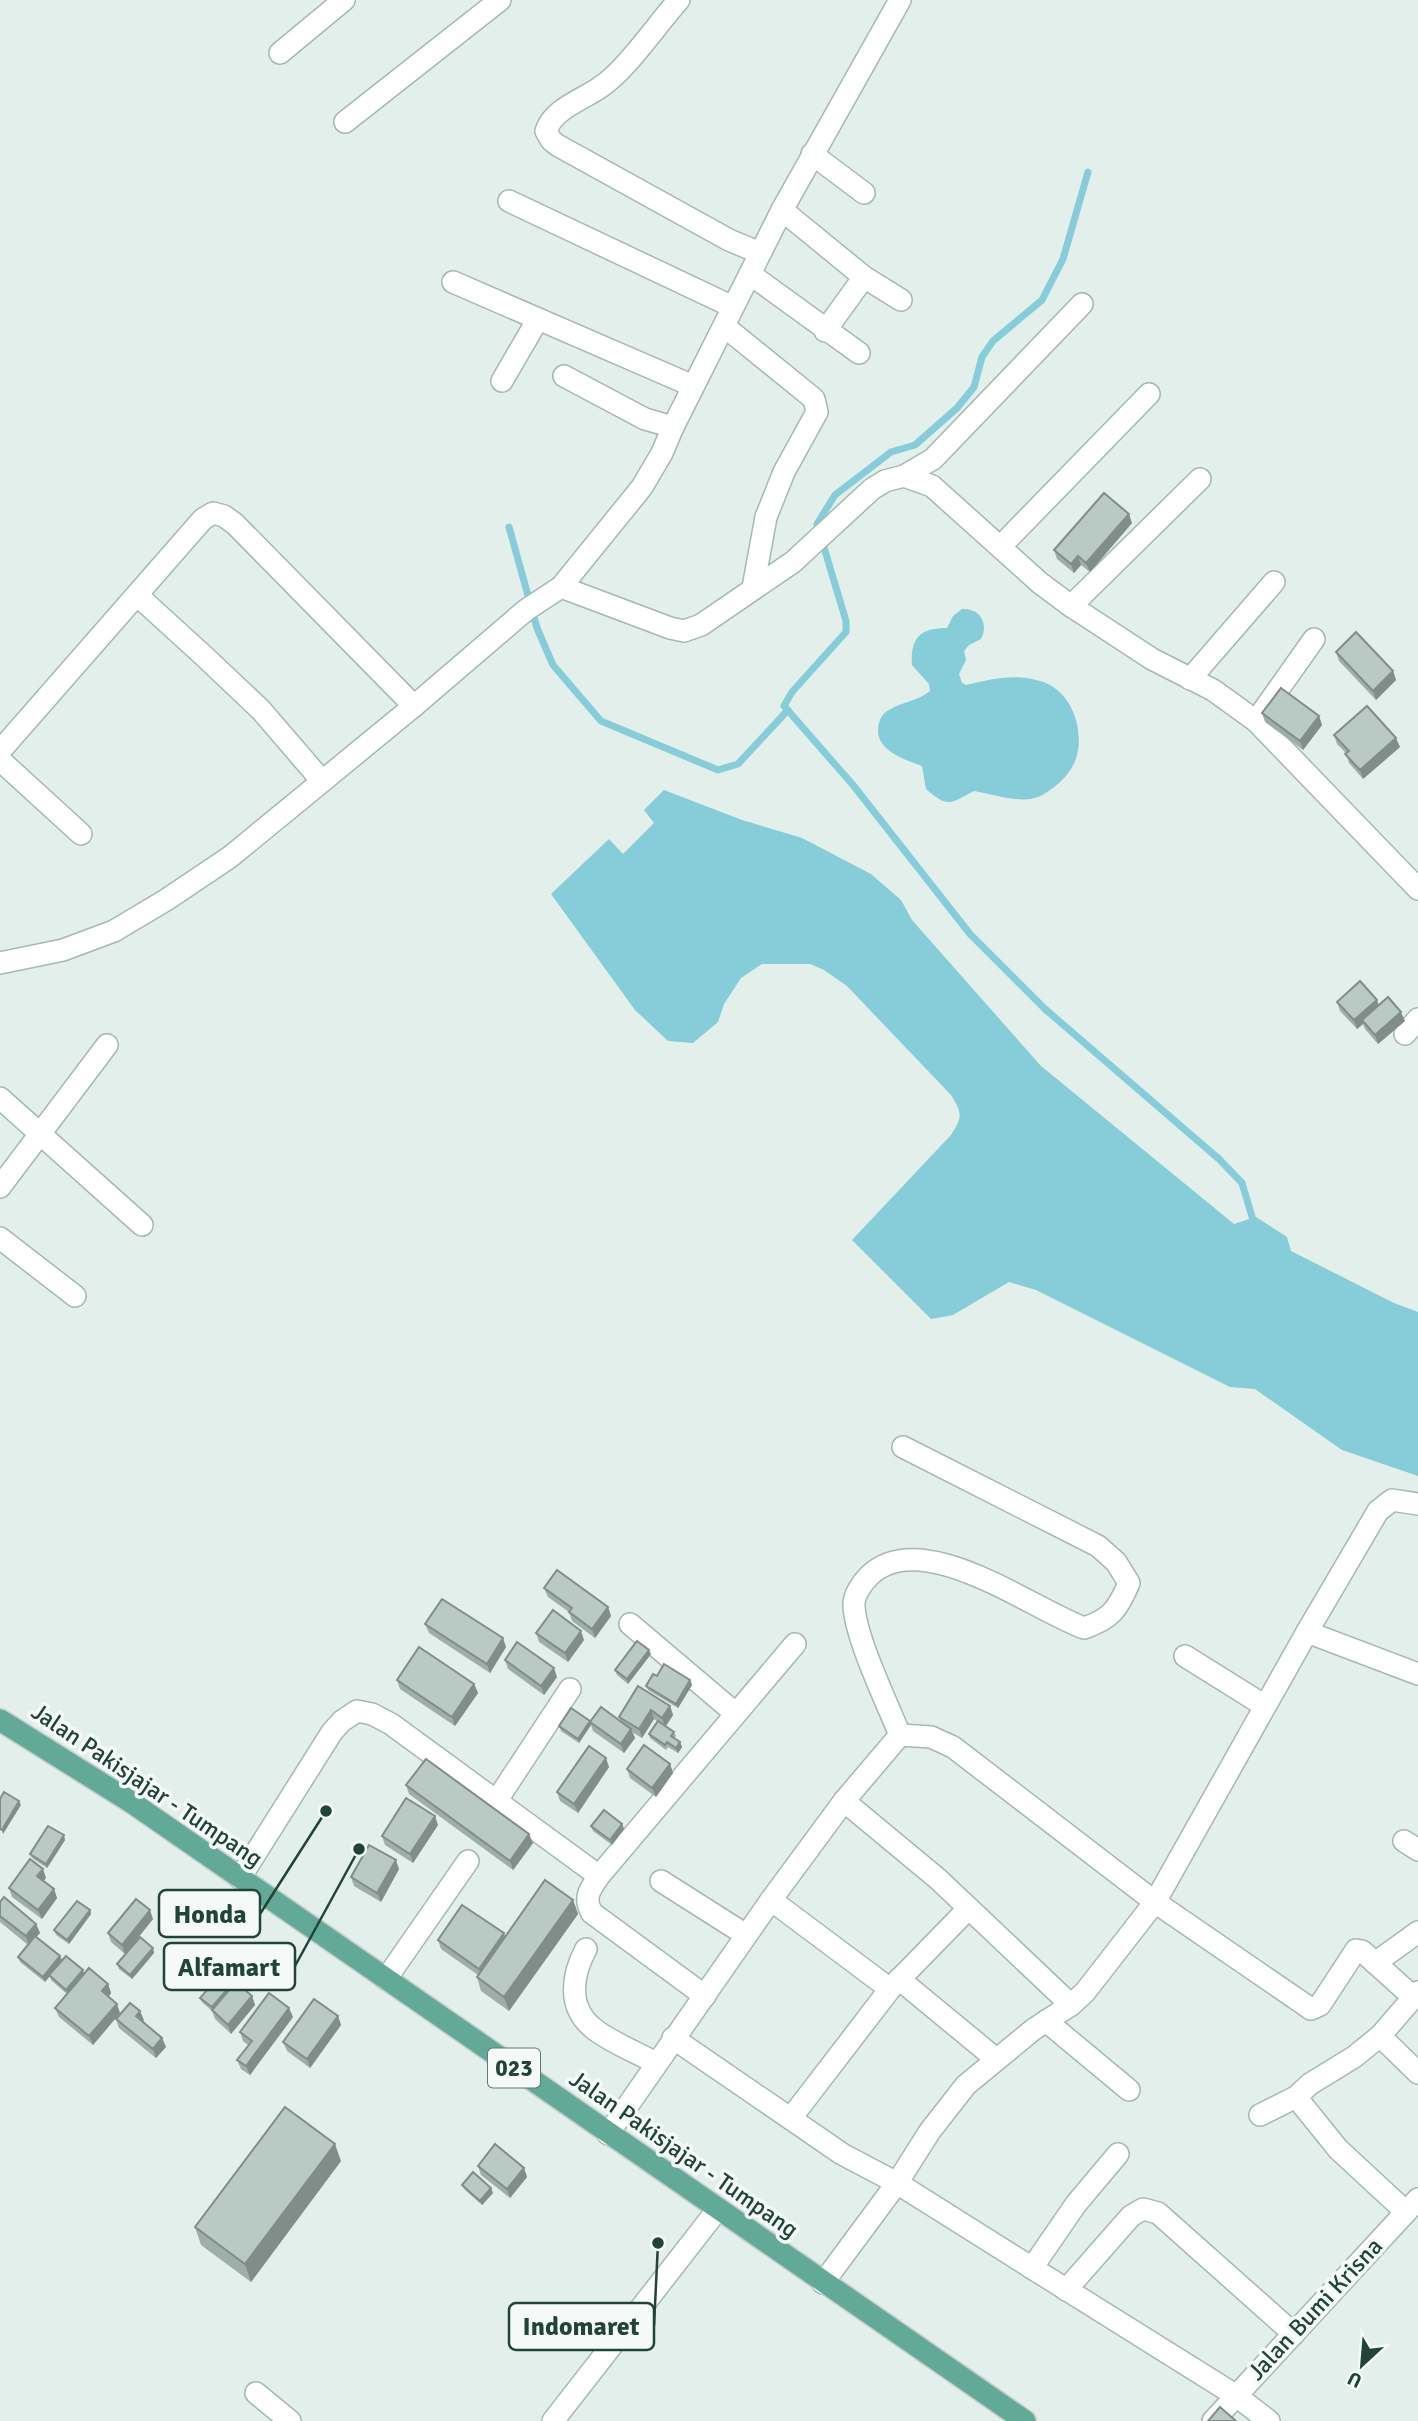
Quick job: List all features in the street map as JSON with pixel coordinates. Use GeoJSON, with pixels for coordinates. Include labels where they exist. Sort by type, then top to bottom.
{"type":"FeatureCollection","features":[{"type":"Feature","properties":{"kind":"main road","name":"Jalan Pakisjajar - Tumpang"},"geometry":{"type":"LineString","coordinates":[[0,1720],[120,1794],[1025,2421]]}},
{"type":"Feature","properties":{"kind":"street"},"geometry":{"type":"LineString","coordinates":[[280,53],[344,0]]}},
{"type":"Feature","properties":{"kind":"street"},"geometry":{"type":"LineString","coordinates":[[345,122],[500,0]]}},
{"type":"Feature","properties":{"kind":"street"},"geometry":{"type":"LineString","coordinates":[[678,0],[609,81],[556,116],[548,126],[547,134],[551,140],[569,151],[729,240],[761,253]]}},
{"type":"Feature","properties":{"kind":"street"},"geometry":{"type":"LineString","coordinates":[[0,964],[63,950],[114,931],[166,901],[230,857],[531,607],[561,587],[642,487],[662,453],[782,210],[900,0]]}},
{"type":"Feature","properties":{"kind":"street"},"geometry":{"type":"LineString","coordinates":[[812,154],[864,193]]}},
{"type":"Feature","properties":{"kind":"street"},"geometry":{"type":"LineString","coordinates":[[509,201],[728,317],[814,399],[817,412],[784,472],[766,517],[753,588]]}},
{"type":"Feature","properties":{"kind":"street"},"geometry":{"type":"LineString","coordinates":[[782,210],[864,277],[901,300]]}},
{"type":"Feature","properties":{"kind":"street"},"geometry":{"type":"LineString","coordinates":[[750,274],[825,331],[859,353]]}},
{"type":"Feature","properties":{"kind":"street"},"geometry":{"type":"LineString","coordinates":[[825,331],[864,277]]}},
{"type":"Feature","properties":{"kind":"street"},"geometry":{"type":"LineString","coordinates":[[453,282],[693,387]]}},
{"type":"Feature","properties":{"kind":"street"},"geometry":{"type":"LineString","coordinates":[[561,587],[670,628],[684,631],[701,625],[769,579],[822,538],[872,489],[885,481],[904,476],[933,459],[1082,304]]}},
{"type":"Feature","properties":{"kind":"street"},"geometry":{"type":"LineString","coordinates":[[502,381],[538,319]]}},
{"type":"Feature","properties":{"kind":"street"},"geometry":{"type":"LineString","coordinates":[[564,376],[645,419],[673,428]]}},
{"type":"Feature","properties":{"kind":"street"},"geometry":{"type":"LineString","coordinates":[[1001,546],[1149,394]]}},
{"type":"Feature","properties":{"kind":"street"},"geometry":{"type":"LineString","coordinates":[[904,476],[932,486],[1040,583],[1071,606],[1152,659],[1213,690],[1256,721],[1418,889]]}},
{"type":"Feature","properties":{"kind":"street"},"geometry":{"type":"LineString","coordinates":[[1071,606],[1200,479]]}},
{"type":"Feature","properties":{"kind":"street"},"geometry":{"type":"LineString","coordinates":[[0,751],[203,519],[213,513],[219,513],[235,524],[414,706]]}},
{"type":"Feature","properties":{"kind":"street"},"geometry":{"type":"LineString","coordinates":[[1190,679],[1274,582]]}},
{"type":"Feature","properties":{"kind":"street"},"geometry":{"type":"LineString","coordinates":[[137,595],[261,710],[322,781]]}},
{"type":"Feature","properties":{"kind":"street"},"geometry":{"type":"LineString","coordinates":[[1256,721],[1314,639]]}},
{"type":"Feature","properties":{"kind":"street"},"geometry":{"type":"LineString","coordinates":[[0,760],[81,834]]}},
{"type":"Feature","properties":{"kind":"street"},"geometry":{"type":"LineString","coordinates":[[0,1187],[107,1045]]}},
{"type":"Feature","properties":{"kind":"street"},"geometry":{"type":"LineString","coordinates":[[0,1098],[142,1225]]}},
{"type":"Feature","properties":{"kind":"street"},"geometry":{"type":"LineString","coordinates":[[0,1238],[75,1296]]}},
{"type":"Feature","properties":{"kind":"street"},"geometry":{"type":"LineString","coordinates":[[900,1735],[859,1632],[854,1602],[863,1582],[877,1568],[897,1561],[925,1561],[962,1568],[1084,1628],[1103,1622],[1119,1605],[1129,1583],[1116,1562],[1098,1546],[903,1447]]}},
{"type":"Feature","properties":{"kind":"street"},"geometry":{"type":"LineString","coordinates":[[823,2283],[965,2085],[1085,1992],[1155,1902],[1378,1511],[1392,1500],[1418,1504]]}},
{"type":"Feature","properties":{"kind":"street"},"geometry":{"type":"LineString","coordinates":[[630,1624],[735,1713]]}},
{"type":"Feature","properties":{"kind":"street"},"geometry":{"type":"LineString","coordinates":[[1307,1632],[1418,1674]]}},
{"type":"Feature","properties":{"kind":"street"},"geometry":{"type":"LineString","coordinates":[[705,1996],[592,1913],[587,1905],[587,1897],[599,1876],[795,1644]]}},
{"type":"Feature","properties":{"kind":"street"},"geometry":{"type":"LineString","coordinates":[[1185,1656],[1265,1706]]}},
{"type":"Feature","properties":{"kind":"street"},"geometry":{"type":"LineString","coordinates":[[497,1800],[570,1689]]}},
{"type":"Feature","properties":{"kind":"street"},"geometry":{"type":"LineString","coordinates":[[240,1878],[332,1732],[342,1721],[357,1712],[372,1714],[391,1724],[599,1876]]}},
{"type":"Feature","properties":{"kind":"street"},"geometry":{"type":"LineString","coordinates":[[608,2134],[771,1900],[844,1801],[900,1735],[931,1737],[953,1747],[1155,1902],[1311,2009],[1320,2005],[1356,1950],[1362,1951],[1415,1994],[1380,2036],[1354,2057],[1310,2084],[1296,2097],[1260,2115]]}},
{"type":"Feature","properties":{"kind":"street"},"geometry":{"type":"LineString","coordinates":[[844,1801],[938,1879],[1071,2005]]}},
{"type":"Feature","properties":{"kind":"street"},"geometry":{"type":"LineString","coordinates":[[386,1979],[468,1861]]}},
{"type":"Feature","properties":{"kind":"street"},"geometry":{"type":"LineString","coordinates":[[661,1881],[746,1935]]}},
{"type":"Feature","properties":{"kind":"street"},"geometry":{"type":"LineString","coordinates":[[771,1900],[895,1984],[996,2059]]}},
{"type":"Feature","properties":{"kind":"street"},"geometry":{"type":"LineString","coordinates":[[791,2118],[895,1984],[968,1909]]}},
{"type":"Feature","properties":{"kind":"street"},"geometry":{"type":"LineString","coordinates":[[1375,1963],[1418,1932]]}},
{"type":"Feature","properties":{"kind":"street"},"geometry":{"type":"LineString","coordinates":[[586,1949],[576,1967],[574,1981],[575,1997],[583,2017],[594,2029],[656,2063]]}},
{"type":"Feature","properties":{"kind":"street"},"geometry":{"type":"LineString","coordinates":[[1046,2021],[1129,2090]]}},
{"type":"Feature","properties":{"kind":"street"},"geometry":{"type":"LineString","coordinates":[[1380,2036],[1418,2073]]}},
{"type":"Feature","properties":{"kind":"street"},"geometry":{"type":"LineString","coordinates":[[673,2038],[842,2154],[897,2183],[1235,2395],[1269,2421]]}},
{"type":"Feature","properties":{"kind":"street"},"geometry":{"type":"LineString","coordinates":[[1296,2097],[1338,2150],[1412,2205]]}},
{"type":"Feature","properties":{"kind":"street"},"geometry":{"type":"LineString","coordinates":[[1032,2268],[1076,2204],[1118,2154]]}},
{"type":"Feature","properties":{"kind":"street","name":"Jalan Bumi Krisna"},"geometry":{"type":"LineString","coordinates":[[1213,2421],[1412,2205]]}},
{"type":"Feature","properties":{"kind":"street"},"geometry":{"type":"LineString","coordinates":[[554,2421],[718,2209]]}},
{"type":"Feature","properties":{"kind":"street"},"geometry":{"type":"LineString","coordinates":[[1066,2290],[1131,2216],[1143,2209],[1157,2213],[1294,2334]]}},
{"type":"Feature","properties":{"kind":"street"},"geometry":{"type":"LineString","coordinates":[[256,2393],[290,2421]]}},
{"type":"Feature","properties":{"kind":"water"},"geometry":{"type":"Polygon","coordinates":[[[962,609],[978,614],[984,627],[981,639],[964,651],[966,660],[959,674],[962,683],[966,685],[1021,677],[1040,681],[1059,692],[1072,710],[1079,744],[1075,762],[1062,780],[1038,797],[1015,799],[974,791],[954,801],[945,802],[926,789],[922,766],[891,752],[880,740],[879,723],[887,711],[930,691],[929,684],[912,665],[915,641],[924,632],[947,628],[953,616],[962,609]]]}},
{"type":"Feature","properties":{"kind":"water"},"geometry":{"type":"Polygon","coordinates":[[[664,790],[742,820],[802,838],[871,874],[901,900],[912,920],[1041,1066],[1234,1224],[1256,1217],[1287,1237],[1291,1251],[1394,1303],[1418,1312],[1418,1476],[1342,1450],[1255,1389],[1230,1387],[1036,1290],[1009,1282],[953,1315],[931,1319],[852,1240],[951,1135],[960,1115],[951,1095],[847,986],[810,964],[762,964],[741,978],[724,1004],[718,1022],[693,1043],[668,1041],[635,1010],[551,894],[609,839],[623,854],[654,823],[644,810],[664,790]]]}},
{"type":"Feature","properties":{"kind":"building"},"geometry":{"type":"Polygon","coordinates":[[[1104,493],[1129,514],[1086,563],[1078,556],[1071,564],[1054,550],[1104,493]]]}},
{"type":"Feature","properties":{"kind":"building"},"geometry":{"type":"Polygon","coordinates":[[[1356,632],[1393,671],[1373,691],[1336,652],[1356,632]]]}},
{"type":"Feature","properties":{"kind":"building"},"geometry":{"type":"Polygon","coordinates":[[[1281,688],[1319,716],[1300,741],[1262,713],[1281,688]]]}},
{"type":"Feature","properties":{"kind":"building"},"geometry":{"type":"Polygon","coordinates":[[[1367,706],[1396,738],[1360,770],[1345,754],[1349,751],[1334,735],[1367,706]]]}},
{"type":"Feature","properties":{"kind":"building"},"geometry":{"type":"Polygon","coordinates":[[[1360,981],[1377,1000],[1354,1020],[1337,1002],[1360,981]]]}},
{"type":"Feature","properties":{"kind":"building"},"geometry":{"type":"Polygon","coordinates":[[[1388,997],[1401,1012],[1375,1035],[1362,1020],[1388,997]]]}},
{"type":"Feature","properties":{"kind":"building"},"geometry":{"type":"Polygon","coordinates":[[[557,1570],[608,1607],[592,1629],[569,1612],[572,1608],[544,1588],[557,1570]]]}},
{"type":"Feature","properties":{"kind":"building"},"geometry":{"type":"Polygon","coordinates":[[[442,1599],[503,1638],[487,1664],[425,1624],[442,1599]]]}},
{"type":"Feature","properties":{"kind":"building"},"geometry":{"type":"Polygon","coordinates":[[[553,1610],[581,1631],[565,1653],[536,1633],[553,1610]]]}},
{"type":"Feature","properties":{"kind":"building"},"geometry":{"type":"Polygon","coordinates":[[[637,1641],[649,1650],[627,1679],[615,1670],[637,1641]]]}},
{"type":"Feature","properties":{"kind":"building"},"geometry":{"type":"Polygon","coordinates":[[[517,1642],[554,1668],[541,1686],[505,1660],[517,1642]]]}},
{"type":"Feature","properties":{"kind":"building"},"geometry":{"type":"Polygon","coordinates":[[[419,1647],[474,1684],[452,1717],[397,1680],[419,1647]]]}},
{"type":"Feature","properties":{"kind":"building"},"geometry":{"type":"Polygon","coordinates":[[[664,1664],[690,1680],[676,1704],[646,1686],[653,1674],[657,1676],[664,1664]]]}},
{"type":"Feature","properties":{"kind":"building"},"geometry":{"type":"Polygon","coordinates":[[[638,1686],[670,1706],[662,1718],[651,1710],[639,1729],[619,1717],[638,1686]]]}},
{"type":"Feature","properties":{"kind":"building"},"geometry":{"type":"Polygon","coordinates":[[[601,1707],[631,1729],[621,1744],[590,1722],[601,1707]]]}},
{"type":"Feature","properties":{"kind":"building"},"geometry":{"type":"Polygon","coordinates":[[[571,1708],[590,1721],[578,1739],[559,1726],[571,1708]]]}},
{"type":"Feature","properties":{"kind":"building"},"geometry":{"type":"Polygon","coordinates":[[[658,1721],[674,1732],[671,1736],[680,1742],[676,1748],[667,1742],[665,1745],[649,1734],[658,1721]]]}},
{"type":"Feature","properties":{"kind":"building"},"geometry":{"type":"Polygon","coordinates":[[[644,1745],[670,1764],[652,1788],[627,1769],[644,1745]]]}},
{"type":"Feature","properties":{"kind":"building"},"geometry":{"type":"Polygon","coordinates":[[[589,1746],[606,1758],[574,1804],[557,1792],[589,1746]]]}},
{"type":"Feature","properties":{"kind":"building"},"geometry":{"type":"Polygon","coordinates":[[[426,1759],[529,1834],[510,1861],[406,1785],[426,1759]]]}},
{"type":"Feature","properties":{"kind":"building"},"geometry":{"type":"Polygon","coordinates":[[[4,1792],[19,1801],[2,1830],[0,1799],[4,1792]]]}},
{"type":"Feature","properties":{"kind":"building"},"geometry":{"type":"Polygon","coordinates":[[[406,1798],[435,1816],[410,1854],[382,1836],[406,1798]]]}},
{"type":"Feature","properties":{"kind":"building"},"geometry":{"type":"Polygon","coordinates":[[[604,1810],[622,1824],[610,1840],[591,1826],[604,1810]]]}},
{"type":"Feature","properties":{"kind":"building"},"geometry":{"type":"Polygon","coordinates":[[[48,1826],[64,1835],[46,1864],[30,1854],[48,1826]]]}},
{"type":"Feature","properties":{"kind":"building"},"geometry":{"type":"Polygon","coordinates":[[[369,1845],[396,1860],[377,1893],[351,1877],[369,1845]]]}},
{"type":"Feature","properties":{"kind":"building"},"geometry":{"type":"Polygon","coordinates":[[[30,1859],[43,1869],[37,1876],[54,1889],[38,1910],[9,1888],[30,1859]]]}},
{"type":"Feature","properties":{"kind":"building"},"geometry":{"type":"Polygon","coordinates":[[[545,1880],[573,1900],[504,1997],[477,1977],[545,1880]]]}},
{"type":"Feature","properties":{"kind":"building"},"geometry":{"type":"Polygon","coordinates":[[[4,1897],[36,1924],[26,1936],[0,1916],[0,1902],[4,1897]]]}},
{"type":"Feature","properties":{"kind":"building"},"geometry":{"type":"Polygon","coordinates":[[[136,1899],[150,1910],[122,1945],[108,1933],[136,1899]]]}},
{"type":"Feature","properties":{"kind":"building"},"geometry":{"type":"Polygon","coordinates":[[[77,1901],[90,1910],[67,1940],[54,1930],[77,1901]]]}},
{"type":"Feature","properties":{"kind":"building"},"geometry":{"type":"Polygon","coordinates":[[[462,1905],[504,1933],[479,1969],[438,1940],[462,1905]]]}},
{"type":"Feature","properties":{"kind":"building"},"geometry":{"type":"Polygon","coordinates":[[[35,1936],[60,1956],[43,1977],[18,1957],[35,1936]]]}},
{"type":"Feature","properties":{"kind":"building"},"geometry":{"type":"Polygon","coordinates":[[[140,1937],[153,1948],[130,1975],[117,1964],[140,1937]]]}},
{"type":"Feature","properties":{"kind":"building"},"geometry":{"type":"Polygon","coordinates":[[[66,1956],[83,1970],[66,1990],[49,1975],[66,1956]]]}},
{"type":"Feature","properties":{"kind":"building"},"geometry":{"type":"Polygon","coordinates":[[[89,1968],[108,1984],[102,1991],[117,2004],[89,2036],[55,2008],[89,1968]]]}},
{"type":"Feature","properties":{"kind":"building"},"geometry":{"type":"Polygon","coordinates":[[[219,1976],[230,1986],[212,2007],[200,1998],[219,1976]]]}},
{"type":"Feature","properties":{"kind":"building"},"geometry":{"type":"Polygon","coordinates":[[[236,1982],[252,1996],[228,2025],[212,2010],[236,1982]]]}},
{"type":"Feature","properties":{"kind":"building"},"geometry":{"type":"Polygon","coordinates":[[[269,1993],[289,2008],[246,2066],[237,2060],[252,2041],[240,2032],[269,1993]]]}},
{"type":"Feature","properties":{"kind":"building"},"geometry":{"type":"Polygon","coordinates":[[[314,1999],[338,2016],[307,2059],[283,2042],[314,1999]]]}},
{"type":"Feature","properties":{"kind":"building"},"geometry":{"type":"Polygon","coordinates":[[[130,2003],[140,2011],[136,2016],[162,2038],[153,2049],[116,2019],[130,2003]]]}},
{"type":"Feature","properties":{"kind":"building"},"geometry":{"type":"Polygon","coordinates":[[[285,2107],[335,2144],[245,2264],[195,2227],[285,2107]]]}},
{"type":"Feature","properties":{"kind":"building"},"geometry":{"type":"Polygon","coordinates":[[[495,2144],[524,2168],[507,2189],[478,2166],[495,2144]]]}},
{"type":"Feature","properties":{"kind":"building"},"geometry":{"type":"Polygon","coordinates":[[[473,2172],[491,2188],[480,2201],[462,2185],[473,2172]]]}},
{"type":"Feature","properties":{"kind":"building"},"geometry":{"type":"Polygon","coordinates":[[[1220,2407],[1236,2421],[1208,2421],[1220,2407]]]}},
{"type":"Feature","properties":{"kind":"waterway"},"geometry":{"type":"LineString","coordinates":[[1088,172],[1063,259],[1042,300],[993,341],[982,357],[974,387],[957,408],[915,445],[891,452],[835,495],[817,524],[846,621],[846,632],[792,692],[784,706],[853,785],[970,934],[1045,1009],[1219,1159],[1242,1183],[1255,1227]]}},
{"type":"Feature","properties":{"kind":"waterway"},"geometry":{"type":"LineString","coordinates":[[509,527],[537,628],[553,665],[601,721],[718,770],[738,764],[788,710]]}},
{"type":"Feature","properties":{"kind":"place","name":"Honda"},"geometry":{"type":"Point","coordinates":[326,1811]}},
{"type":"Feature","properties":{"kind":"place","name":"Alfamart"},"geometry":{"type":"Point","coordinates":[359,1849]}},
{"type":"Feature","properties":{"kind":"place","name":"Indomaret"},"geometry":{"type":"Point","coordinates":[658,2243]}}]}
